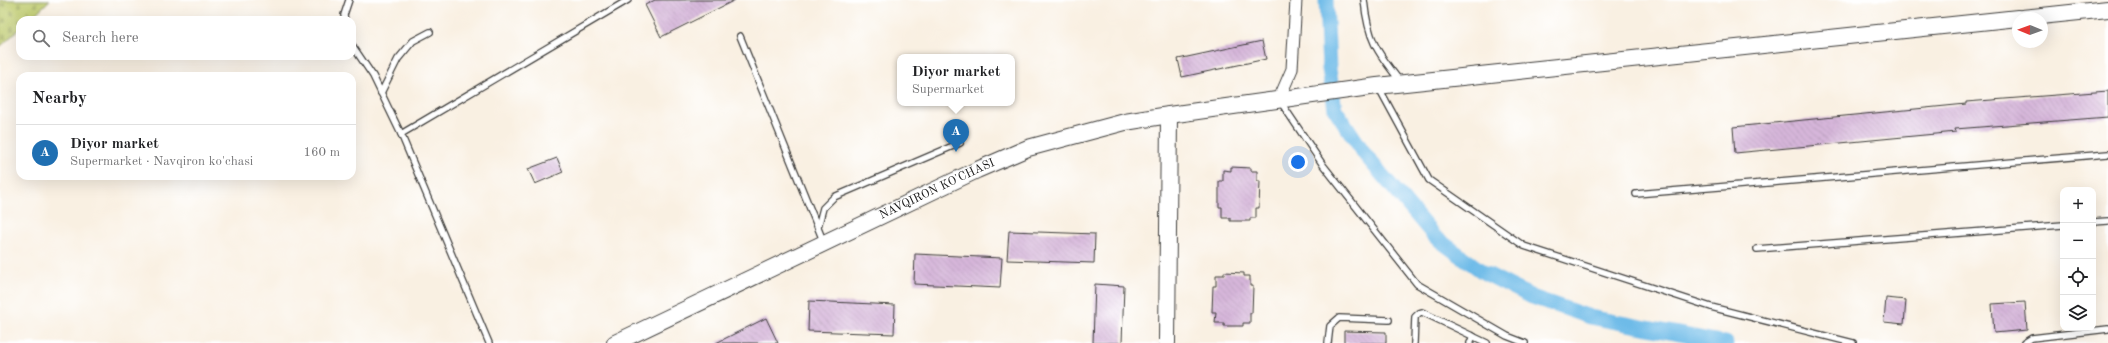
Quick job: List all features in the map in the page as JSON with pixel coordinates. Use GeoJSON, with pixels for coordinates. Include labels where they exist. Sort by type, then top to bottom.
{"type":"FeatureCollection","features":[{"type":"Feature","properties":{"kind":"main road"},"geometry":{"type":"LineString","coordinates":[[2048,15],[2108,9]]}},
{"type":"Feature","properties":{"kind":"main road","name":"NAVQIRON KO'CHASI"},"geometry":{"type":"LineString","coordinates":[[616,343],[977,170],[1028,148],[1125,122],[1279,99],[1402,83],[2012,19]]}},
{"type":"Feature","properties":{"kind":"main road"},"geometry":{"type":"LineString","coordinates":[[1167,343],[1169,115]]}},
{"type":"Feature","properties":{"kind":"street"},"geometry":{"type":"LineString","coordinates":[[1279,99],[1292,69],[1296,0]]}},
{"type":"Feature","properties":{"kind":"lane"},"geometry":{"type":"LineString","coordinates":[[344,16],[349,0]]}},
{"type":"Feature","properties":{"kind":"lane"},"geometry":{"type":"LineString","coordinates":[[401,134],[628,0]]}},
{"type":"Feature","properties":{"kind":"lane"},"geometry":{"type":"LineString","coordinates":[[1364,0],[1366,25],[1379,54],[1402,83]]}},
{"type":"Feature","properties":{"kind":"lane"},"geometry":{"type":"LineString","coordinates":[[381,93],[398,59],[413,41],[430,32]]}},
{"type":"Feature","properties":{"kind":"lane"},"geometry":{"type":"LineString","coordinates":[[740,36],[824,243]]}},
{"type":"Feature","properties":{"kind":"lane"},"geometry":{"type":"LineString","coordinates":[[356,51],[373,76],[401,134],[489,343]]}},
{"type":"Feature","properties":{"kind":"lane"},"geometry":{"type":"LineString","coordinates":[[1377,86],[1429,180],[1524,246],[1711,307],[1853,343]]}},
{"type":"Feature","properties":{"kind":"lane"},"geometry":{"type":"LineString","coordinates":[[1279,99],[1323,165],[1417,284],[1507,336],[1525,343]]}},
{"type":"Feature","properties":{"kind":"lane"},"geometry":{"type":"LineString","coordinates":[[818,228],[823,208],[834,197],[960,143]]}},
{"type":"Feature","properties":{"kind":"lane"},"geometry":{"type":"LineString","coordinates":[[1636,194],[2108,154]]}},
{"type":"Feature","properties":{"kind":"lane"},"geometry":{"type":"LineString","coordinates":[[2096,222],[2108,221]]}},
{"type":"Feature","properties":{"kind":"lane"},"geometry":{"type":"LineString","coordinates":[[1757,249],[2060,225]]}},
{"type":"Feature","properties":{"kind":"lane"},"geometry":{"type":"LineString","coordinates":[[1414,343],[1415,317],[1418,313],[1422,312],[1487,343]]}},
{"type":"Feature","properties":{"kind":"lane"},"geometry":{"type":"LineString","coordinates":[[1328,343],[1330,326],[1339,318],[1389,320]]}},
{"type":"Feature","properties":{"kind":"lane"},"geometry":{"type":"LineString","coordinates":[[2024,343],[2032,338],[2108,329]]}},
{"type":"Feature","properties":{"kind":"lane"},"geometry":{"type":"LineString","coordinates":[[1470,343],[1473,336]]}},
{"type":"Feature","properties":{"kind":"green space"},"geometry":{"type":"Polygon","coordinates":[[[0,0],[50,0],[33,16],[16,16],[16,32],[0,47],[0,0]]]}},
{"type":"Feature","properties":{"kind":"building"},"geometry":{"type":"Polygon","coordinates":[[[655,0],[735,0],[661,37],[645,5],[655,0]]]}},
{"type":"Feature","properties":{"kind":"building"},"geometry":{"type":"Polygon","coordinates":[[[1262,41],[1266,59],[1182,77],[1178,59],[1262,41]]]}},
{"type":"Feature","properties":{"kind":"building"},"geometry":{"type":"Polygon","coordinates":[[[2108,91],[2108,117],[1955,129],[1956,132],[1735,153],[1733,127],[1966,104],[1966,102],[2108,91]]]}},
{"type":"Feature","properties":{"kind":"building"},"geometry":{"type":"Polygon","coordinates":[[[557,158],[563,172],[535,184],[528,169],[557,158]]]}},
{"type":"Feature","properties":{"kind":"building"},"geometry":{"type":"Polygon","coordinates":[[[1231,167],[1251,168],[1251,171],[1257,171],[1257,181],[1260,181],[1259,208],[1256,208],[1256,218],[1250,218],[1250,221],[1230,221],[1230,218],[1222,218],[1222,207],[1219,207],[1219,181],[1223,181],[1223,170],[1231,171],[1231,167]]]}},
{"type":"Feature","properties":{"kind":"building"},"geometry":{"type":"Polygon","coordinates":[[[1009,231],[1095,234],[1094,263],[1007,260],[1009,231]]]}},
{"type":"Feature","properties":{"kind":"building"},"geometry":{"type":"Polygon","coordinates":[[[915,254],[1002,258],[1000,288],[914,284],[915,254]]]}},
{"type":"Feature","properties":{"kind":"building"},"geometry":{"type":"Polygon","coordinates":[[[1224,272],[1244,273],[1244,276],[1250,276],[1250,286],[1253,286],[1252,313],[1250,313],[1250,323],[1243,323],[1243,326],[1224,326],[1224,323],[1215,323],[1216,312],[1212,312],[1213,286],[1216,286],[1216,275],[1224,275],[1224,272]]]}},
{"type":"Feature","properties":{"kind":"building"},"geometry":{"type":"Polygon","coordinates":[[[1095,284],[1124,286],[1122,343],[1093,343],[1095,284]]]}},
{"type":"Feature","properties":{"kind":"building"},"geometry":{"type":"Polygon","coordinates":[[[1886,298],[1906,300],[1904,324],[1884,322],[1886,298]]]}},
{"type":"Feature","properties":{"kind":"building"},"geometry":{"type":"Polygon","coordinates":[[[809,301],[895,305],[894,334],[808,331],[809,301]]]}},
{"type":"Feature","properties":{"kind":"building"},"geometry":{"type":"Polygon","coordinates":[[[2025,302],[2027,330],[1994,333],[1992,304],[2025,302]]]}},
{"type":"Feature","properties":{"kind":"building"},"geometry":{"type":"Polygon","coordinates":[[[766,318],[778,343],[716,343],[766,318]]]}},
{"type":"Feature","properties":{"kind":"building"},"geometry":{"type":"Polygon","coordinates":[[[1344,331],[1386,332],[1386,343],[1344,343],[1344,331]]]}},
{"type":"Feature","properties":{"kind":"waterway"},"geometry":{"type":"LineString","coordinates":[[1326,0],[1329,69],[1335,109],[1366,156],[1435,237],[1483,272],[1532,297],[1590,317],[1726,343]]}},
{"type":"Feature","properties":{"kind":"place","name":"Diyor market"},"geometry":{"type":"Point","coordinates":[956,152]}}]}
